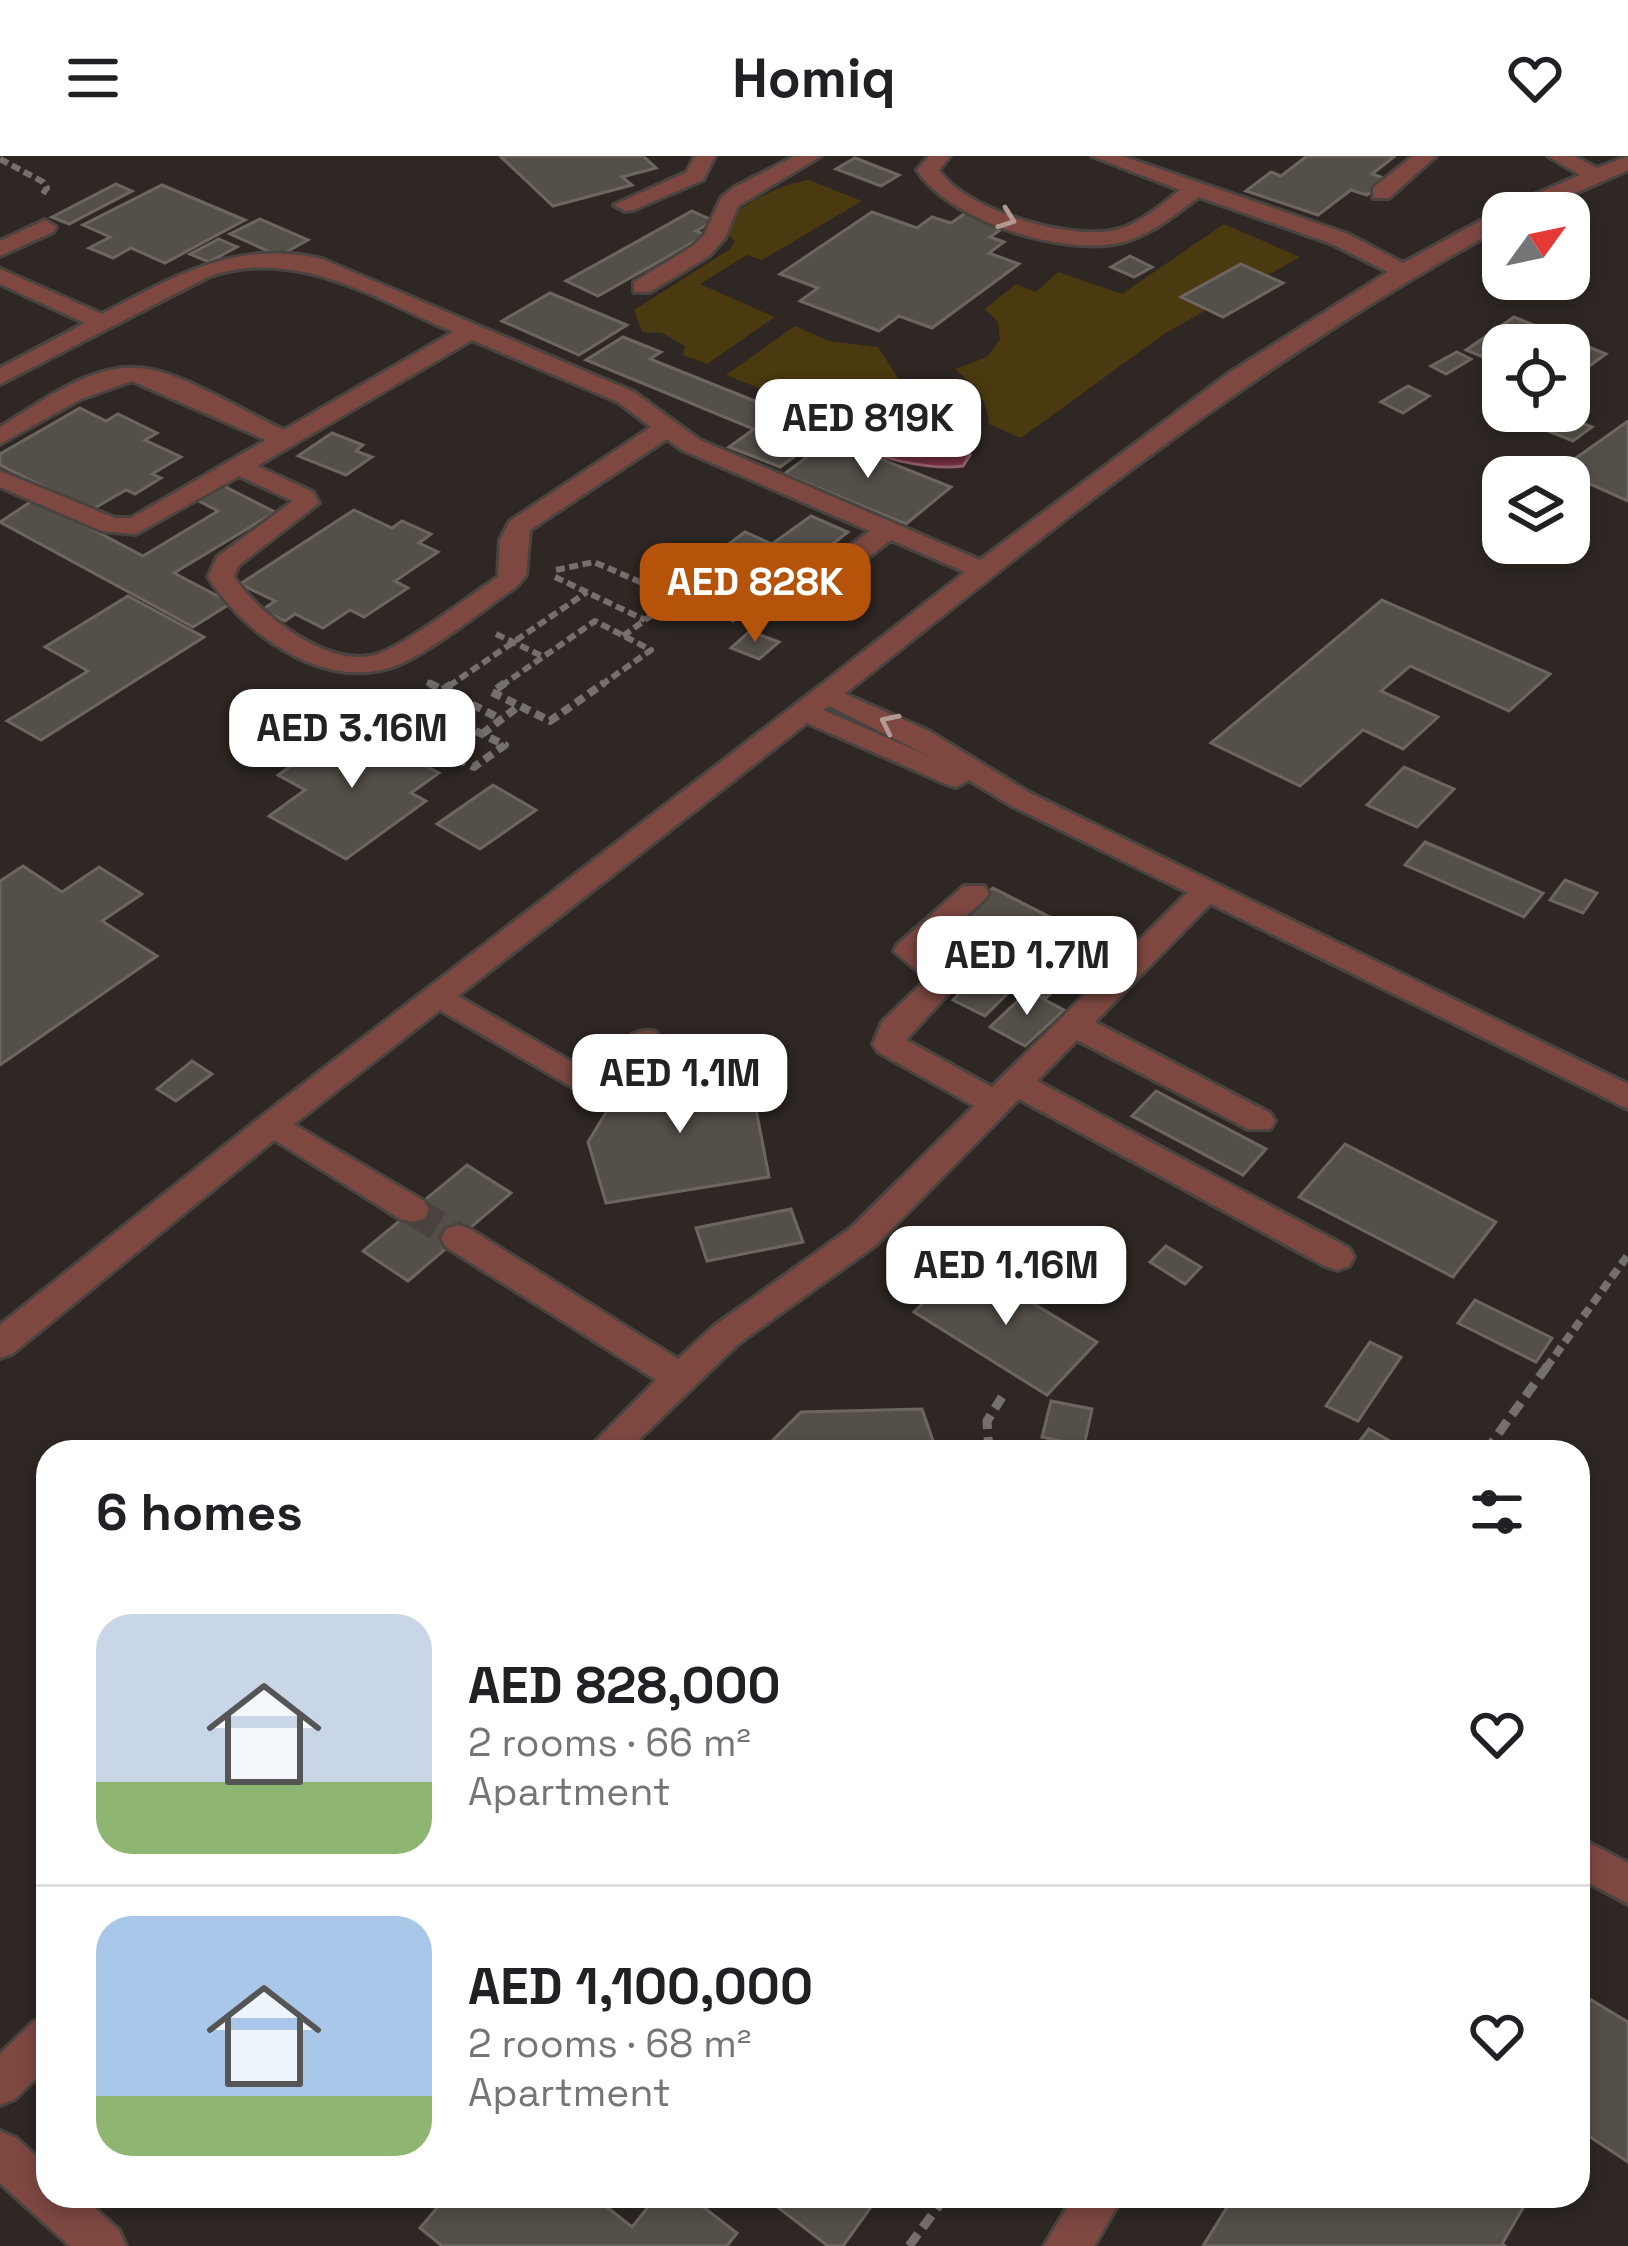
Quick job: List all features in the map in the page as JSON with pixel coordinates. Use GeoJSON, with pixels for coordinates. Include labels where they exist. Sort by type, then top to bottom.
{"type":"FeatureCollection","features":[{"type":"Feature","properties":{"kind":"street"},"geometry":{"type":"LineString","coordinates":[[625,205],[696,176],[705,156]]}},
{"type":"Feature","properties":{"kind":"street"},"geometry":{"type":"LineString","coordinates":[[642,286],[701,251],[714,238],[729,202],[740,193],[811,156]]}},
{"type":"Feature","properties":{"kind":"street"},"geometry":{"type":"LineString","coordinates":[[940,156],[928,170],[942,192],[1064,238],[1119,237],[1196,189]]}},
{"type":"Feature","properties":{"kind":"street"},"geometry":{"type":"LineString","coordinates":[[1102,156],[1340,239],[1404,272]]}},
{"type":"Feature","properties":{"kind":"street"},"geometry":{"type":"LineString","coordinates":[[1382,193],[1426,156]]}},
{"type":"Feature","properties":{"kind":"street"},"geometry":{"type":"LineString","coordinates":[[1558,156],[1595,175]]}},
{"type":"Feature","properties":{"kind":"street"},"geometry":{"type":"LineString","coordinates":[[1558,192],[1628,162]]}},
{"type":"Feature","properties":{"kind":"street"},"geometry":{"type":"LineString","coordinates":[[0,249],[45,227]]}},
{"type":"Feature","properties":{"kind":"street"},"geometry":{"type":"LineString","coordinates":[[0,1344],[273,1124],[1222,386],[1404,272],[1482,229]]}},
{"type":"Feature","properties":{"kind":"street"},"geometry":{"type":"LineString","coordinates":[[0,377],[202,271],[258,256],[314,264],[626,397],[665,429],[707,453],[984,571]]}},
{"type":"Feature","properties":{"kind":"street"},"geometry":{"type":"LineString","coordinates":[[0,276],[103,323]]}},
{"type":"Feature","properties":{"kind":"street"},"geometry":{"type":"LineString","coordinates":[[0,478],[122,528],[147,521],[472,330]]}},
{"type":"Feature","properties":{"kind":"street"},"geometry":{"type":"LineString","coordinates":[[0,437],[105,378],[128,372],[149,376],[286,440]]}},
{"type":"Feature","properties":{"kind":"street"},"geometry":{"type":"LineString","coordinates":[[238,466],[304,497],[307,503],[220,568],[244,610],[335,662],[370,666],[386,662],[507,582],[515,567],[514,533],[526,519],[665,429]]}},
{"type":"Feature","properties":{"kind":"street"},"geometry":{"type":"LineString","coordinates":[[806,592],[888,530]]}},
{"type":"Feature","properties":{"kind":"street"},"geometry":{"type":"LineString","coordinates":[[816,703],[936,771],[1020,799],[1628,1097]]}},
{"type":"Feature","properties":{"kind":"street"},"geometry":{"type":"LineString","coordinates":[[630,1440],[679,1377],[727,1335],[864,1236],[1206,891]]}},
{"type":"Feature","properties":{"kind":"street"},"geometry":{"type":"LineString","coordinates":[[974,893],[909,951],[947,978],[893,1030],[889,1044],[1004,1093],[1337,1256]]}},
{"type":"Feature","properties":{"kind":"street"},"geometry":{"type":"LineString","coordinates":[[439,996],[572,1076],[586,1079],[614,1068],[644,1040]]}},
{"type":"Feature","properties":{"kind":"street"},"geometry":{"type":"LineString","coordinates":[[1073,1024],[1259,1121]]}},
{"type":"Feature","properties":{"kind":"street"},"geometry":{"type":"LineString","coordinates":[[273,1124],[412,1210]]}},
{"type":"Feature","properties":{"kind":"street"},"geometry":{"type":"LineString","coordinates":[[458,1238],[679,1377]]}},
{"type":"Feature","properties":{"kind":"street"},"geometry":{"type":"LineString","coordinates":[[1590,1862],[1628,1885]]}},
{"type":"Feature","properties":{"kind":"street"},"geometry":{"type":"LineString","coordinates":[[0,2084],[36,2048]]}},
{"type":"Feature","properties":{"kind":"street"},"geometry":{"type":"LineString","coordinates":[[0,2153],[36,2186]]}},
{"type":"Feature","properties":{"kind":"street"},"geometry":{"type":"LineString","coordinates":[[61,2208],[103,2246]]}},
{"type":"Feature","properties":{"kind":"street"},"geometry":{"type":"LineString","coordinates":[[1066,2246],[1093,2208]]}},
{"type":"Feature","properties":{"kind":"path"},"geometry":{"type":"LineString","coordinates":[[0,159],[43,182],[47,188],[40,200]]}},
{"type":"Feature","properties":{"kind":"path"},"geometry":{"type":"LineString","coordinates":[[645,620],[545,572],[594,562],[677,598],[712,573]]}},
{"type":"Feature","properties":{"kind":"path"},"geometry":{"type":"LineString","coordinates":[[443,690],[587,592]]}},
{"type":"Feature","properties":{"kind":"path"},"geometry":{"type":"LineString","coordinates":[[623,636],[664,607],[678,614],[685,610]]}},
{"type":"Feature","properties":{"kind":"path"},"geometry":{"type":"LineString","coordinates":[[595,621],[623,636],[651,650],[550,721],[492,692],[595,621]]}},
{"type":"Feature","properties":{"kind":"path"},"geometry":{"type":"LineString","coordinates":[[386,662],[501,719]]}},
{"type":"Feature","properties":{"kind":"path"},"geometry":{"type":"LineString","coordinates":[[482,734],[519,706]]}},
{"type":"Feature","properties":{"kind":"path"},"geometry":{"type":"LineString","coordinates":[[461,724],[482,734],[505,745],[474,767],[430,746],[461,724]]}},
{"type":"Feature","properties":{"kind":"path"},"geometry":{"type":"LineString","coordinates":[[1494,1440],[1628,1255]]}},
{"type":"Feature","properties":{"kind":"path"},"geometry":{"type":"LineString","coordinates":[[988,1440],[987,1421],[1002,1397]]}},
{"type":"Feature","properties":{"kind":"path"},"geometry":{"type":"LineString","coordinates":[[909,2246],[937,2208]]}},
{"type":"Feature","properties":{"kind":"shaded area"},"geometry":{"type":"Polygon","coordinates":[[[809,180],[862,201],[762,260],[747,255],[700,284],[775,317],[707,364],[683,355],[685,346],[662,333],[642,332],[634,310],[730,249],[735,241],[720,226],[762,197],[809,180]]]}},
{"type":"Feature","properties":{"kind":"shaded area"},"geometry":{"type":"Polygon","coordinates":[[[1224,224],[1300,257],[1164,334],[1021,438],[989,424],[982,399],[955,369],[987,357],[1000,339],[998,322],[985,309],[1016,284],[1036,292],[1058,272],[1122,294],[1224,224]]]}},
{"type":"Feature","properties":{"kind":"shaded area"},"geometry":{"type":"Polygon","coordinates":[[[795,326],[829,341],[878,347],[911,398],[868,398],[827,415],[726,375],[795,326]]]}},
{"type":"Feature","properties":{"kind":"shaded area"},"geometry":{"type":"Polygon","coordinates":[[[876,419],[912,420],[918,430],[956,437],[970,455],[963,466],[939,467],[862,448],[859,433],[876,419]]]}},
{"type":"Feature","properties":{"kind":"building"},"geometry":{"type":"Polygon","coordinates":[[[500,156],[643,156],[656,168],[622,177],[632,185],[553,206],[500,156]]]}},
{"type":"Feature","properties":{"kind":"building"},"geometry":{"type":"Polygon","coordinates":[[[1307,156],[1395,156],[1372,174],[1387,179],[1367,195],[1351,190],[1318,215],[1246,191],[1271,172],[1281,176],[1307,156]]]}},
{"type":"Feature","properties":{"kind":"building"},"geometry":{"type":"Polygon","coordinates":[[[855,158],[899,175],[881,186],[836,169],[855,158]]]}},
{"type":"Feature","properties":{"kind":"building"},"geometry":{"type":"Polygon","coordinates":[[[116,184],[132,191],[69,224],[52,217],[116,184]]]}},
{"type":"Feature","properties":{"kind":"building"},"geometry":{"type":"Polygon","coordinates":[[[162,185],[245,220],[165,263],[131,248],[113,258],[89,248],[110,237],[83,225],[162,185]]]}},
{"type":"Feature","properties":{"kind":"building"},"geometry":{"type":"Polygon","coordinates":[[[970,210],[1009,224],[990,237],[1004,242],[989,253],[1019,264],[932,328],[899,316],[879,331],[800,301],[818,288],[780,274],[872,212],[917,228],[932,217],[951,223],[970,210]]]}},
{"type":"Feature","properties":{"kind":"building"},"geometry":{"type":"Polygon","coordinates":[[[692,211],[714,221],[696,231],[706,235],[598,296],[566,281],[692,211]]]}},
{"type":"Feature","properties":{"kind":"building"},"geometry":{"type":"Polygon","coordinates":[[[260,219],[308,240],[279,256],[230,234],[260,219]]]}},
{"type":"Feature","properties":{"kind":"building"},"geometry":{"type":"Polygon","coordinates":[[[219,239],[237,247],[209,262],[190,254],[219,239]]]}},
{"type":"Feature","properties":{"kind":"building"},"geometry":{"type":"Polygon","coordinates":[[[1130,256],[1152,267],[1134,277],[1111,267],[1130,256]]]}},
{"type":"Feature","properties":{"kind":"building"},"geometry":{"type":"Polygon","coordinates":[[[1241,264],[1283,283],[1223,317],[1181,297],[1241,264]]]}},
{"type":"Feature","properties":{"kind":"building"},"geometry":{"type":"Polygon","coordinates":[[[550,293],[627,325],[579,355],[502,321],[550,293]]]}},
{"type":"Feature","properties":{"kind":"building"},"geometry":{"type":"Polygon","coordinates":[[[1514,317],[1531,324],[1504,324],[1514,317]]]}},
{"type":"Feature","properties":{"kind":"building"},"geometry":{"type":"Polygon","coordinates":[[[623,337],[661,352],[650,359],[832,432],[807,451],[586,360],[623,337]]]}},
{"type":"Feature","properties":{"kind":"building"},"geometry":{"type":"Polygon","coordinates":[[[1482,339],[1482,357],[1466,350],[1482,339]]]}},
{"type":"Feature","properties":{"kind":"building"},"geometry":{"type":"Polygon","coordinates":[[[1590,348],[1606,354],[1590,366],[1590,348]]]}},
{"type":"Feature","properties":{"kind":"building"},"geometry":{"type":"Polygon","coordinates":[[[1457,352],[1471,359],[1446,374],[1431,366],[1457,352]]]}},
{"type":"Feature","properties":{"kind":"building"},"geometry":{"type":"Polygon","coordinates":[[[1408,386],[1429,396],[1403,413],[1381,402],[1408,386]]]}},
{"type":"Feature","properties":{"kind":"building"},"geometry":{"type":"Polygon","coordinates":[[[80,408],[106,421],[118,414],[157,433],[145,440],[181,457],[152,474],[161,478],[135,494],[126,490],[91,510],[0,465],[0,454],[80,408]]]}},
{"type":"Feature","properties":{"kind":"building"},"geometry":{"type":"Polygon","coordinates":[[[1628,421],[1628,501],[1590,484],[1590,456],[1579,456],[1628,421]]]}},
{"type":"Feature","properties":{"kind":"building"},"geometry":{"type":"Polygon","coordinates":[[[754,429],[804,450],[780,467],[729,447],[754,429]]]}},
{"type":"Feature","properties":{"kind":"building"},"geometry":{"type":"Polygon","coordinates":[[[1551,432],[1585,432],[1573,441],[1551,432]]]}},
{"type":"Feature","properties":{"kind":"building"},"geometry":{"type":"Polygon","coordinates":[[[332,433],[363,445],[356,451],[372,457],[346,475],[298,456],[332,433]]]}},
{"type":"Feature","properties":{"kind":"building"},"geometry":{"type":"Polygon","coordinates":[[[831,439],[951,487],[906,524],[784,474],[831,439]]]}},
{"type":"Feature","properties":{"kind":"building"},"geometry":{"type":"Polygon","coordinates":[[[218,483],[275,512],[174,573],[231,603],[193,627],[0,522],[35,499],[143,556],[218,511],[193,498],[218,483]]]}},
{"type":"Feature","properties":{"kind":"building"},"geometry":{"type":"Polygon","coordinates":[[[354,510],[392,528],[402,521],[431,534],[419,543],[438,552],[395,581],[408,588],[364,617],[350,610],[323,628],[295,614],[285,621],[262,610],[275,601],[240,584],[354,510]]]}},
{"type":"Feature","properties":{"kind":"building"},"geometry":{"type":"Polygon","coordinates":[[[811,516],[848,532],[733,621],[692,602],[728,575],[702,564],[745,532],[772,544],[811,516]]]}},
{"type":"Feature","properties":{"kind":"building"},"geometry":{"type":"Polygon","coordinates":[[[128,596],[204,637],[41,740],[7,721],[88,671],[45,647],[128,596]]]}},
{"type":"Feature","properties":{"kind":"building"},"geometry":{"type":"Polygon","coordinates":[[[1382,600],[1550,674],[1509,711],[1410,666],[1381,691],[1438,717],[1403,749],[1363,730],[1300,786],[1211,743],[1382,600]]]}},
{"type":"Feature","properties":{"kind":"building"},"geometry":{"type":"Polygon","coordinates":[[[750,631],[779,642],[759,659],[731,648],[750,631]]]}},
{"type":"Feature","properties":{"kind":"building"},"geometry":{"type":"Polygon","coordinates":[[[350,725],[439,773],[411,793],[426,801],[346,859],[269,816],[305,790],[278,775],[350,725]]]}},
{"type":"Feature","properties":{"kind":"building"},"geometry":{"type":"Polygon","coordinates":[[[1404,767],[1454,789],[1417,827],[1367,805],[1404,767]]]}},
{"type":"Feature","properties":{"kind":"building"},"geometry":{"type":"Polygon","coordinates":[[[493,785],[536,810],[480,849],[437,824],[493,785]]]}},
{"type":"Feature","properties":{"kind":"building"},"geometry":{"type":"Polygon","coordinates":[[[1425,842],[1543,893],[1524,917],[1405,865],[1425,842]]]}},
{"type":"Feature","properties":{"kind":"building"},"geometry":{"type":"Polygon","coordinates":[[[23,866],[62,892],[99,867],[142,894],[102,921],[157,956],[0,1065],[0,881],[23,866]]]}},
{"type":"Feature","properties":{"kind":"building"},"geometry":{"type":"Polygon","coordinates":[[[1565,880],[1597,893],[1583,913],[1550,900],[1565,880]]]}},
{"type":"Feature","properties":{"kind":"building"},"geometry":{"type":"Polygon","coordinates":[[[993,888],[1103,944],[1046,998],[934,941],[993,888]]]}},
{"type":"Feature","properties":{"kind":"building"},"geometry":{"type":"Polygon","coordinates":[[[982,970],[1015,986],[985,1016],[953,1000],[982,970]]]}},
{"type":"Feature","properties":{"kind":"building"},"geometry":{"type":"Polygon","coordinates":[[[1028,991],[1064,1010],[1025,1046],[990,1027],[1028,991]]]}},
{"type":"Feature","properties":{"kind":"building"},"geometry":{"type":"Polygon","coordinates":[[[192,1061],[212,1074],[176,1101],[157,1089],[192,1061]]]}},
{"type":"Feature","properties":{"kind":"building"},"geometry":{"type":"Polygon","coordinates":[[[748,1067],[769,1177],[606,1203],[588,1142],[618,1093],[669,1073],[748,1067]]]}},
{"type":"Feature","properties":{"kind":"building"},"geometry":{"type":"Polygon","coordinates":[[[1156,1091],[1266,1149],[1243,1175],[1132,1116],[1156,1091]]]}},
{"type":"Feature","properties":{"kind":"building"},"geometry":{"type":"Polygon","coordinates":[[[1345,1144],[1496,1222],[1453,1277],[1299,1197],[1345,1144]]]}},
{"type":"Feature","properties":{"kind":"building"},"geometry":{"type":"Polygon","coordinates":[[[467,1165],[511,1193],[408,1281],[363,1251],[467,1165]]]}},
{"type":"Feature","properties":{"kind":"building"},"geometry":{"type":"Polygon","coordinates":[[[791,1209],[803,1242],[707,1261],[696,1228],[791,1209]]]}},
{"type":"Feature","properties":{"kind":"building"},"geometry":{"type":"Polygon","coordinates":[[[1091,1234],[1117,1251],[1100,1266],[1074,1250],[1091,1234]]]}},
{"type":"Feature","properties":{"kind":"building"},"geometry":{"type":"Polygon","coordinates":[[[1166,1246],[1201,1267],[1185,1284],[1150,1262],[1166,1246]]]}},
{"type":"Feature","properties":{"kind":"building"},"geometry":{"type":"Polygon","coordinates":[[[965,1262],[1097,1342],[1047,1395],[914,1312],[965,1262]]]}},
{"type":"Feature","properties":{"kind":"building"},"geometry":{"type":"Polygon","coordinates":[[[1475,1300],[1552,1338],[1536,1362],[1458,1323],[1475,1300]]]}},
{"type":"Feature","properties":{"kind":"building"},"geometry":{"type":"Polygon","coordinates":[[[1370,1342],[1401,1357],[1358,1421],[1326,1406],[1370,1342]]]}},
{"type":"Feature","properties":{"kind":"building"},"geometry":{"type":"Polygon","coordinates":[[[1051,1401],[1092,1409],[1085,1440],[1042,1437],[1051,1401]]]}},
{"type":"Feature","properties":{"kind":"building"},"geometry":{"type":"Polygon","coordinates":[[[922,1409],[933,1440],[773,1440],[801,1412],[922,1409]]]}},
{"type":"Feature","properties":{"kind":"building"},"geometry":{"type":"Polygon","coordinates":[[[1369,1429],[1388,1440],[1360,1440],[1369,1429]]]}},
{"type":"Feature","properties":{"kind":"building"},"geometry":{"type":"Polygon","coordinates":[[[1590,1999],[1628,2022],[1628,2162],[1590,2137],[1590,1999]]]}},
{"type":"Feature","properties":{"kind":"building"},"geometry":{"type":"Polygon","coordinates":[[[437,2208],[608,2208],[632,2227],[647,2208],[705,2208],[737,2233],[727,2246],[442,2246],[420,2228],[437,2208]]]}},
{"type":"Feature","properties":{"kind":"building"},"geometry":{"type":"Polygon","coordinates":[[[779,2208],[870,2208],[843,2246],[828,2246],[779,2208]]]}},
{"type":"Feature","properties":{"kind":"building"},"geometry":{"type":"Polygon","coordinates":[[[1227,2208],[1523,2208],[1505,2246],[1203,2246],[1227,2208]]]}},
{"type":"Feature","properties":{"kind":"tunnel"},"geometry":{"type":"LineString","coordinates":[[412,1210],[458,1238]]}}]}
